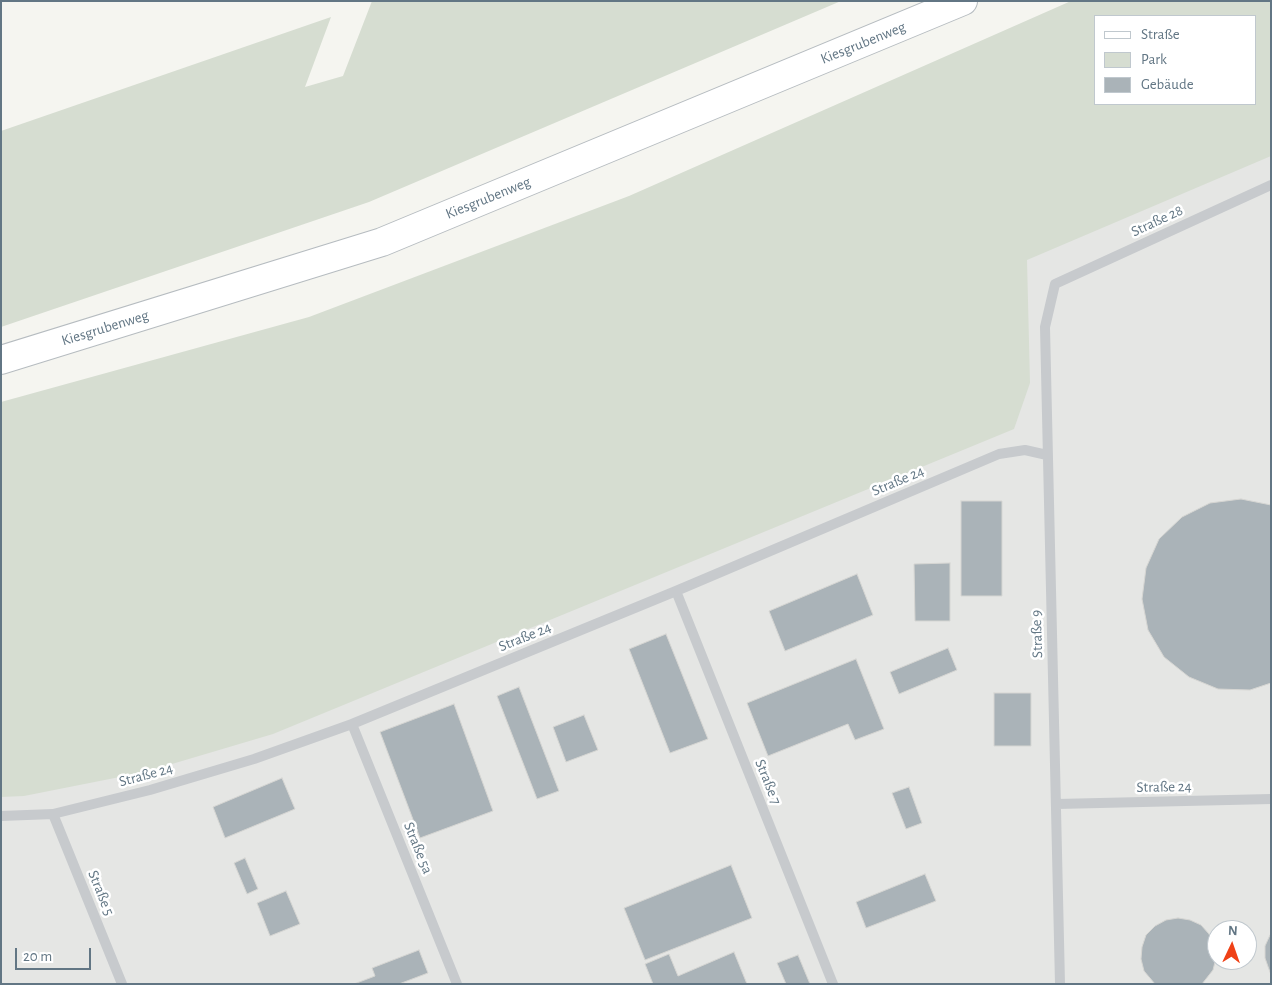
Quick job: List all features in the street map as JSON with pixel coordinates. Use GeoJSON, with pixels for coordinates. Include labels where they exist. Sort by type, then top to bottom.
{"type":"FeatureCollection","features":[{"type":"Feature","properties":{"kind":"main road","name":"Kiesgrubenweg"},"geometry":{"type":"LineString","coordinates":[[1,360],[382,242],[963,1]]}},
{"type":"Feature","properties":{"kind":"lane","name":"Straße 28"},"geometry":{"type":"LineString","coordinates":[[1055,284],[1271,185]]}},
{"type":"Feature","properties":{"kind":"lane","name":"Straße 9"},"geometry":{"type":"LineString","coordinates":[[1055,284],[1045,327],[1060,984]]}},
{"type":"Feature","properties":{"kind":"lane","name":"Straße 24"},"geometry":{"type":"LineString","coordinates":[[1,816],[53,814],[150,790],[254,758],[352,724],[676,591],[998,454],[1025,450],[1047,455]]}},
{"type":"Feature","properties":{"kind":"lane","name":"Straße 7"},"geometry":{"type":"LineString","coordinates":[[676,591],[832,984]]}},
{"type":"Feature","properties":{"kind":"lane","name":"Straße 5a"},"geometry":{"type":"LineString","coordinates":[[352,724],[457,984]]}},
{"type":"Feature","properties":{"kind":"lane","name":"Straße 24"},"geometry":{"type":"LineString","coordinates":[[1057,804],[1271,799]]}},
{"type":"Feature","properties":{"kind":"lane","name":"Straße 5"},"geometry":{"type":"LineString","coordinates":[[53,814],[122,984]]}},
{"type":"Feature","properties":{"kind":"shaded area"},"geometry":{"type":"Polygon","coordinates":[[[1271,80],[1271,984],[1,984],[1,675],[1257,105],[1271,80]]]}},
{"type":"Feature","properties":{"kind":"green space"},"geometry":{"type":"Polygon","coordinates":[[[372,1],[841,1],[369,202],[1,327],[1,131],[331,17],[305,87],[343,76],[372,1]]]}},
{"type":"Feature","properties":{"kind":"green space"},"geometry":{"type":"Polygon","coordinates":[[[1071,1],[1271,1],[1271,156],[1027,260],[1030,383],[1014,429],[273,734],[145,772],[24,796],[1,797],[1,402],[309,317],[629,196],[1071,1]]]}},
{"type":"Feature","properties":{"kind":"building"},"geometry":{"type":"Polygon","coordinates":[[[1241,499],[1271,505],[1271,683],[1250,690],[1218,689],[1189,677],[1164,657],[1148,630],[1142,599],[1146,568],[1159,539],[1182,517],[1210,503],[1241,499]]]}},
{"type":"Feature","properties":{"kind":"building"},"geometry":{"type":"Polygon","coordinates":[[[961,501],[1002,501],[1002,596],[961,596],[961,501]]]}},
{"type":"Feature","properties":{"kind":"building"},"geometry":{"type":"Polygon","coordinates":[[[950,563],[950,621],[915,621],[914,564],[950,563]]]}},
{"type":"Feature","properties":{"kind":"building"},"geometry":{"type":"Polygon","coordinates":[[[857,574],[873,615],[785,651],[769,611],[857,574]]]}},
{"type":"Feature","properties":{"kind":"building"},"geometry":{"type":"Polygon","coordinates":[[[666,634],[708,739],[670,753],[629,649],[666,634]]]}},
{"type":"Feature","properties":{"kind":"building"},"geometry":{"type":"Polygon","coordinates":[[[948,648],[957,670],[899,694],[890,672],[948,648]]]}},
{"type":"Feature","properties":{"kind":"building"},"geometry":{"type":"Polygon","coordinates":[[[856,659],[884,729],[855,740],[848,724],[768,756],[747,703],[856,659]]]}},
{"type":"Feature","properties":{"kind":"building"},"geometry":{"type":"Polygon","coordinates":[[[519,687],[559,791],[537,799],[497,696],[519,687]]]}},
{"type":"Feature","properties":{"kind":"building"},"geometry":{"type":"Polygon","coordinates":[[[994,693],[1031,693],[1031,746],[994,746],[994,693]]]}},
{"type":"Feature","properties":{"kind":"building"},"geometry":{"type":"Polygon","coordinates":[[[454,704],[493,811],[420,838],[380,732],[454,704]]]}},
{"type":"Feature","properties":{"kind":"building"},"geometry":{"type":"Polygon","coordinates":[[[584,715],[598,750],[566,762],[553,727],[584,715]]]}},
{"type":"Feature","properties":{"kind":"building"},"geometry":{"type":"Polygon","coordinates":[[[282,778],[295,809],[225,838],[213,807],[282,778]]]}},
{"type":"Feature","properties":{"kind":"building"},"geometry":{"type":"Polygon","coordinates":[[[909,787],[922,823],[906,829],[892,793],[909,787]]]}},
{"type":"Feature","properties":{"kind":"building"},"geometry":{"type":"Polygon","coordinates":[[[245,858],[258,889],[247,894],[234,863],[245,858]]]}},
{"type":"Feature","properties":{"kind":"building"},"geometry":{"type":"Polygon","coordinates":[[[731,865],[752,918],[645,960],[624,908],[731,865]]]}},
{"type":"Feature","properties":{"kind":"building"},"geometry":{"type":"Polygon","coordinates":[[[925,874],[936,901],[866,928],[856,902],[925,874]]]}},
{"type":"Feature","properties":{"kind":"building"},"geometry":{"type":"Polygon","coordinates":[[[286,891],[300,924],[270,936],[257,903],[286,891]]]}},
{"type":"Feature","properties":{"kind":"building"},"geometry":{"type":"Polygon","coordinates":[[[1178,918],[1190,920],[1201,925],[1207,932],[1207,970],[1213,970],[1202,984],[1155,984],[1144,971],[1141,959],[1146,935],[1155,926],[1166,920],[1178,918]]]}},
{"type":"Feature","properties":{"kind":"building"},"geometry":{"type":"Polygon","coordinates":[[[1270,935],[1271,975],[1265,958],[1265,946],[1270,935]]]}},
{"type":"Feature","properties":{"kind":"building"},"geometry":{"type":"Polygon","coordinates":[[[419,950],[428,973],[399,984],[354,984],[375,976],[372,968],[419,950]]]}},
{"type":"Feature","properties":{"kind":"building"},"geometry":{"type":"Polygon","coordinates":[[[734,952],[747,984],[653,984],[645,964],[669,954],[678,976],[734,952]]]}},
{"type":"Feature","properties":{"kind":"building"},"geometry":{"type":"Polygon","coordinates":[[[798,955],[810,984],[786,984],[777,963],[798,955]]]}}]}
